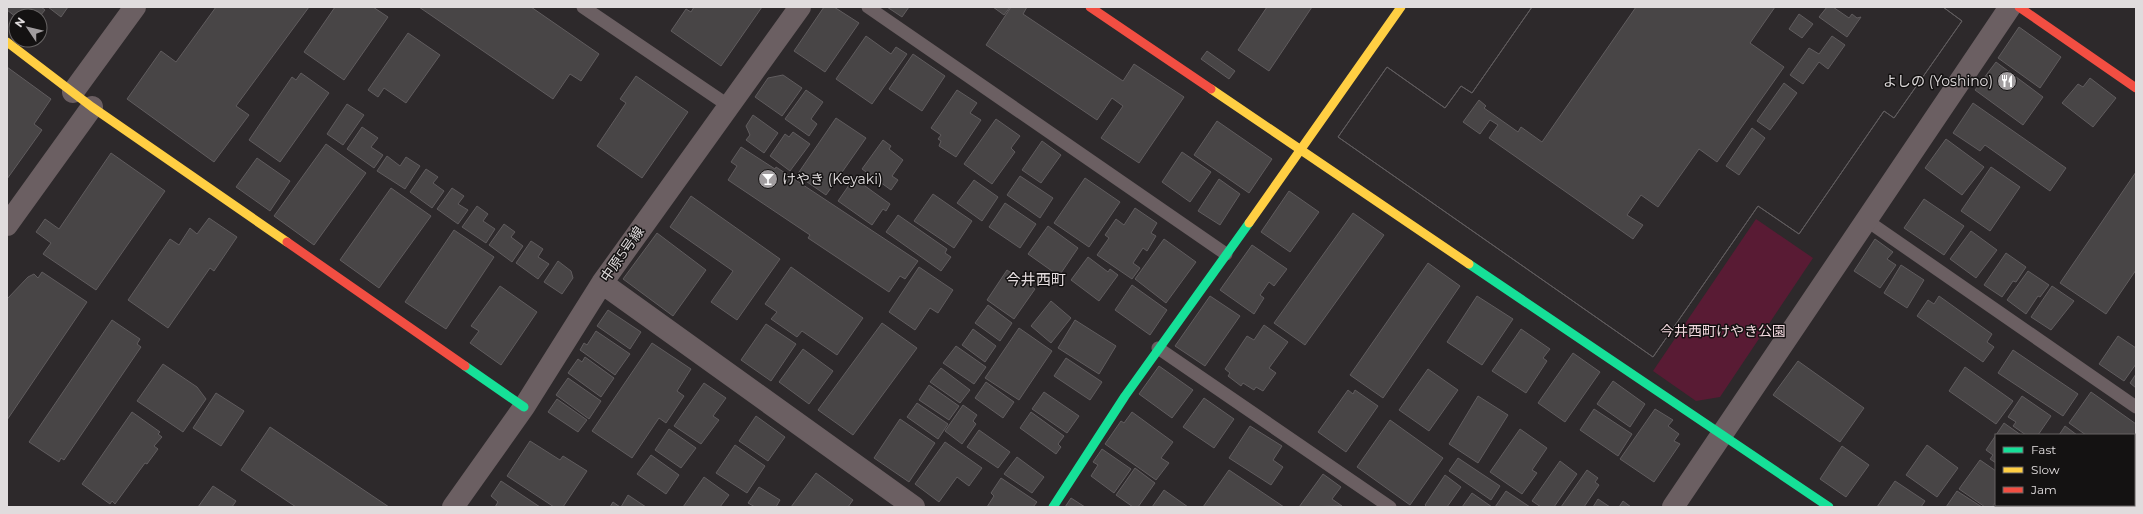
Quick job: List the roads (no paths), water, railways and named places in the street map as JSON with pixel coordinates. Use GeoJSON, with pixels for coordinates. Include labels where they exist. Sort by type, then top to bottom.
{"type":"FeatureCollection","features":[{"type":"Feature","properties":{"kind":"street"},"geometry":{"type":"LineString","coordinates":[[73,92],[135,7]]}},
{"type":"Feature","properties":{"kind":"street","name":"中原5号線"},"geometry":{"type":"LineString","coordinates":[[453,507],[524,407],[602,283],[800,7]]}},
{"type":"Feature","properties":{"kind":"street"},"geometry":{"type":"LineString","coordinates":[[1090,7],[1721,436],[1829,507]]}},
{"type":"Feature","properties":{"kind":"street"},"geometry":{"type":"LineString","coordinates":[[1053,507],[1158,348],[1301,150],[1401,7]]}},
{"type":"Feature","properties":{"kind":"street"},"geometry":{"type":"LineString","coordinates":[[1673,507],[2010,7]]}},
{"type":"Feature","properties":{"kind":"street"},"geometry":{"type":"LineString","coordinates":[[2019,7],[2136,88]]}},
{"type":"Feature","properties":{"kind":"street"},"geometry":{"type":"LineString","coordinates":[[7,42],[92,107],[524,407]]}},
{"type":"Feature","properties":{"kind":"street"},"geometry":{"type":"LineString","coordinates":[[7,224],[92,107]]}},
{"type":"Feature","properties":{"kind":"street"},"geometry":{"type":"LineString","coordinates":[[602,283],[914,507]]}},
{"type":"Feature","properties":{"kind":"lane"},"geometry":{"type":"LineString","coordinates":[[583,7],[729,106]]}},
{"type":"Feature","properties":{"kind":"lane"},"geometry":{"type":"LineString","coordinates":[[868,7],[1226,254]]}},
{"type":"Feature","properties":{"kind":"lane"},"geometry":{"type":"LineString","coordinates":[[1866,220],[2136,407]]}},
{"type":"Feature","properties":{"kind":"lane"},"geometry":{"type":"LineString","coordinates":[[1158,348],[1390,507]]}},
{"type":"Feature","properties":{"kind":"place","name":"よしの (Yoshino)"},"geometry":{"type":"Point","coordinates":[2007,81]}},
{"type":"Feature","properties":{"kind":"place","name":"けやき (Keyaki)"},"geometry":{"type":"Point","coordinates":[768,179]}},
{"type":"Feature","properties":{"kind":"district","name":"今井西町"},"geometry":{"type":"Point","coordinates":[1036,279]}},
{"type":"Feature","properties":{"kind":"park label","name":"今井西町けやき公園"},"geometry":{"type":"Point","coordinates":[1723,331]}}]}
